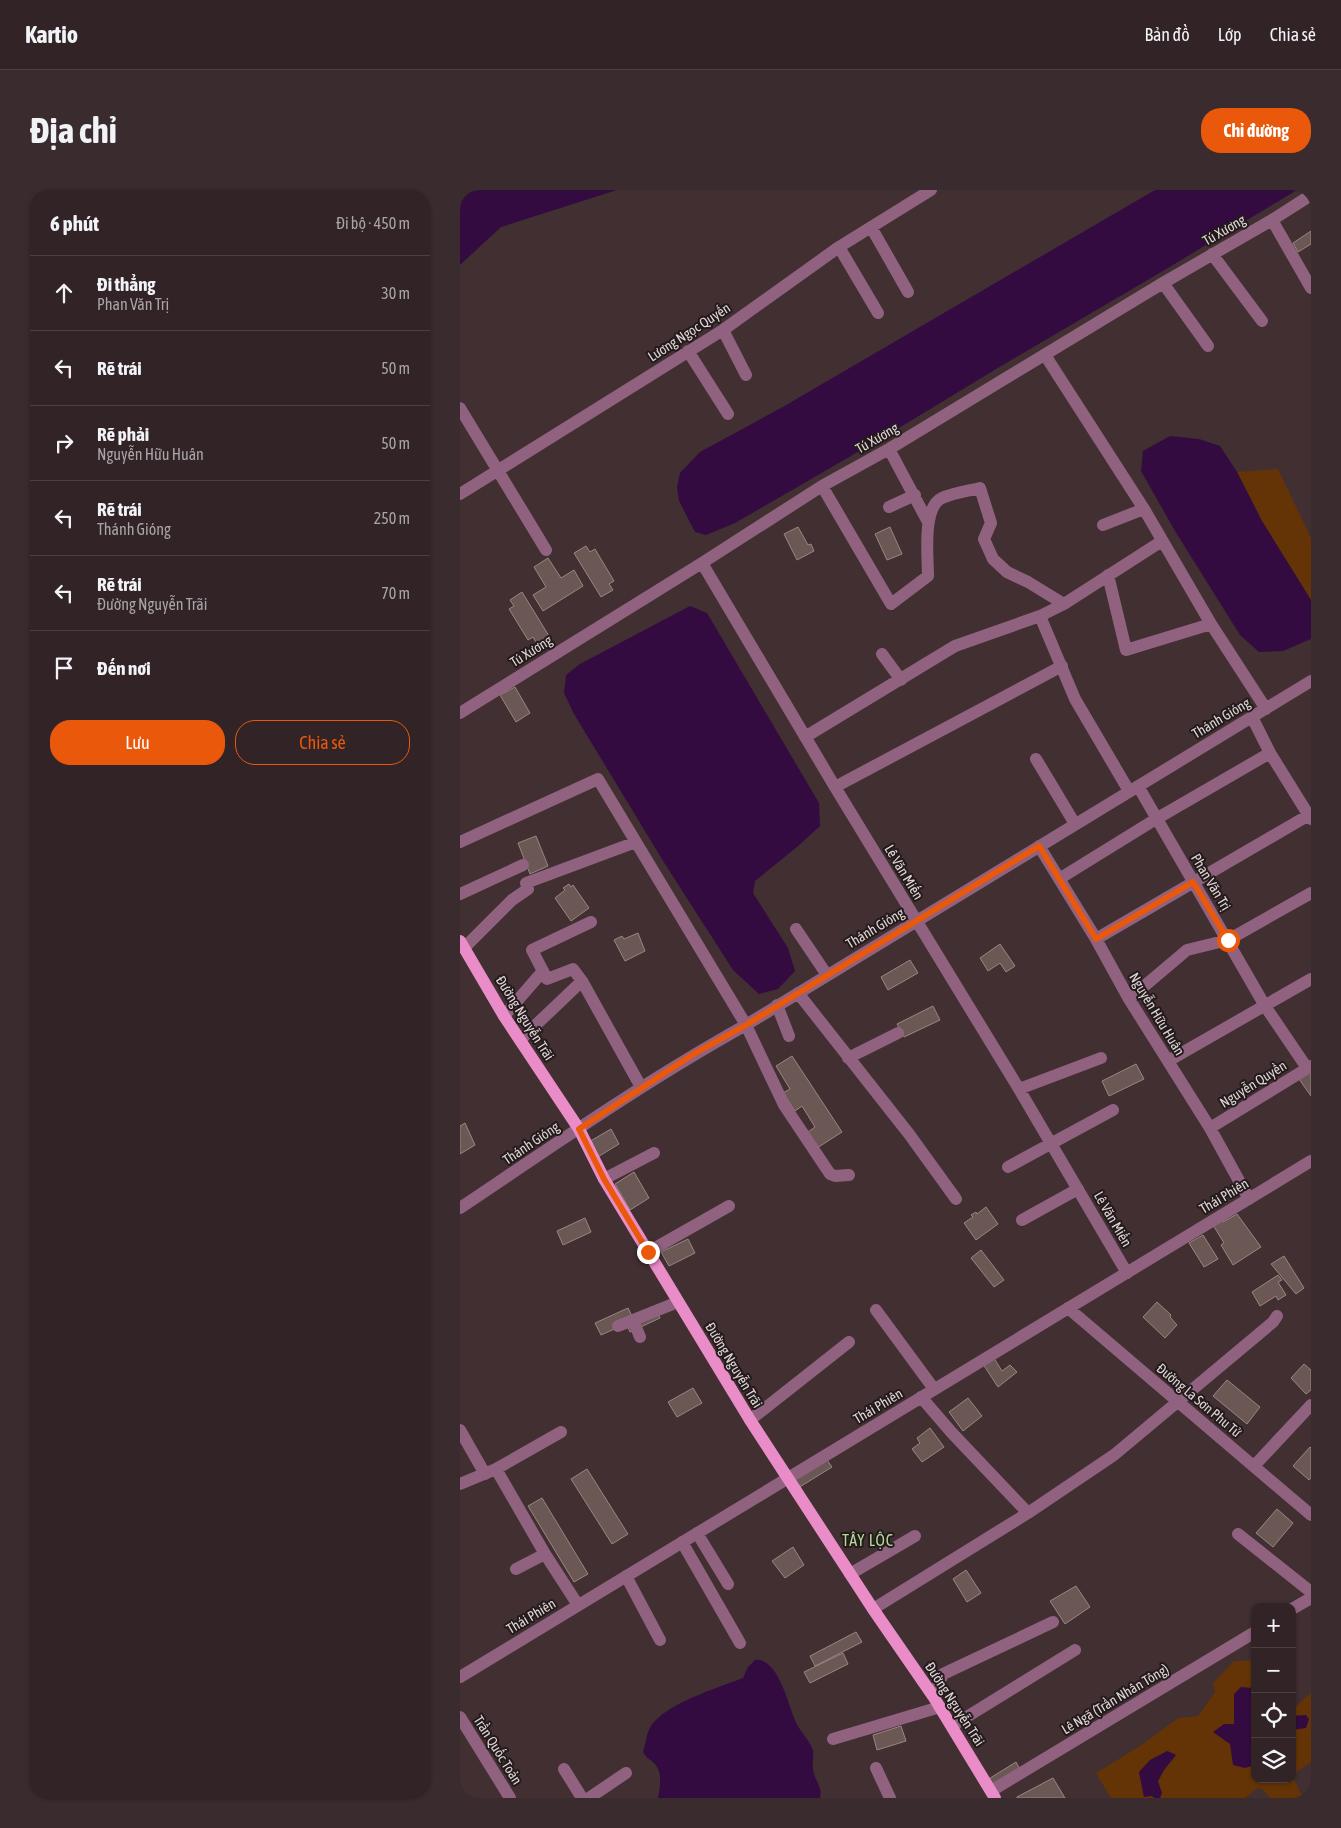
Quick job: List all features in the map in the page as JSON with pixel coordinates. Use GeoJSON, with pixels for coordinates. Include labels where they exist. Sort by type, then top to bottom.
{"type":"FeatureCollection","features":[{"type":"Feature","properties":{"kind":"main road","name":"Đường Nguyễn Trãi"},"geometry":{"type":"LineString","coordinates":[[462,944],[504,1016],[579,1129],[604,1179],[750,1420],[873,1609],[936,1701],[993,1794]]}},
{"type":"Feature","properties":{"kind":"street","name":"Lương Ngọc Quyến"},"geometry":{"type":"LineString","coordinates":[[460,494],[723,330],[839,247],[931,190]]}},
{"type":"Feature","properties":{"kind":"street","name":"Tú Xương"},"geometry":{"type":"LineString","coordinates":[[460,713],[822,486],[889,449],[1311,195]]}},
{"type":"Feature","properties":{"kind":"street"},"geometry":{"type":"LineString","coordinates":[[1272,220],[1311,288]]}},
{"type":"Feature","properties":{"kind":"street"},"geometry":{"type":"LineString","coordinates":[[871,227],[908,292]]}},
{"type":"Feature","properties":{"kind":"street"},"geometry":{"type":"LineString","coordinates":[[839,247],[878,313]]}},
{"type":"Feature","properties":{"kind":"street"},"geometry":{"type":"LineString","coordinates":[[1212,254],[1262,322]]}},
{"type":"Feature","properties":{"kind":"street"},"geometry":{"type":"LineString","coordinates":[[1163,284],[1208,346]]}},
{"type":"Feature","properties":{"kind":"street"},"geometry":{"type":"LineString","coordinates":[[723,330],[746,375]]}},
{"type":"Feature","properties":{"kind":"street"},"geometry":{"type":"LineString","coordinates":[[688,351],[728,414]]}},
{"type":"Feature","properties":{"kind":"street"},"geometry":{"type":"LineString","coordinates":[[1046,354],[1144,509],[1211,624],[1266,709]]}},
{"type":"Feature","properties":{"kind":"street"},"geometry":{"type":"LineString","coordinates":[[460,408],[546,550]]}},
{"type":"Feature","properties":{"kind":"street"},"geometry":{"type":"LineString","coordinates":[[889,449],[915,494],[928,522]]}},
{"type":"Feature","properties":{"kind":"street"},"geometry":{"type":"LineString","coordinates":[[822,486],[891,604],[928,576],[928,522],[932,507],[940,499],[980,488],[991,523],[984,539],[992,559],[1007,572],[1028,582],[1064,604]]}},
{"type":"Feature","properties":{"kind":"street"},"geometry":{"type":"LineString","coordinates":[[889,507],[915,494]]}},
{"type":"Feature","properties":{"kind":"street"},"geometry":{"type":"LineString","coordinates":[[1104,525],[1144,509]]}},
{"type":"Feature","properties":{"kind":"street"},"geometry":{"type":"LineString","coordinates":[[805,737],[955,646],[1040,616],[1064,604],[1162,541]]}},
{"type":"Feature","properties":{"kind":"street","name":"Lê Văn Miến"},"geometry":{"type":"LineString","coordinates":[[702,562],[835,787],[1052,1143],[1127,1273]]}},
{"type":"Feature","properties":{"kind":"street"},"geometry":{"type":"LineString","coordinates":[[1108,575],[1126,650],[1211,624]]}},
{"type":"Feature","properties":{"kind":"street","name":"Phan Văn Trị"},"geometry":{"type":"LineString","coordinates":[[1040,616],[1075,699],[1133,788],[1156,819],[1265,1006],[1309,1067]]}},
{"type":"Feature","properties":{"kind":"street"},"geometry":{"type":"LineString","coordinates":[[882,654],[901,680]]}},
{"type":"Feature","properties":{"kind":"street"},"geometry":{"type":"LineString","coordinates":[[835,787],[1062,666]]}},
{"type":"Feature","properties":{"kind":"street","name":"Thánh Gióng"},"geometry":{"type":"LineString","coordinates":[[460,1208],[692,1055],[746,1025],[1311,681]]}},
{"type":"Feature","properties":{"kind":"street"},"geometry":{"type":"LineString","coordinates":[[1096,939],[1310,817],[1270,753],[1252,718]]}},
{"type":"Feature","properties":{"kind":"street"},"geometry":{"type":"LineString","coordinates":[[1059,879],[1156,819],[1270,753]]}},
{"type":"Feature","properties":{"kind":"street"},"geometry":{"type":"LineString","coordinates":[[1036,759],[1075,824]]}},
{"type":"Feature","properties":{"kind":"street"},"geometry":{"type":"LineString","coordinates":[[460,842],[598,779],[746,1025],[784,1105],[830,1174],[835,1176],[849,1175]]}},
{"type":"Feature","properties":{"kind":"street"},"geometry":{"type":"LineString","coordinates":[[462,944],[512,900],[528,889],[526,883],[636,842]]}},
{"type":"Feature","properties":{"kind":"street","name":"Nguyễn Hữu Huân"},"geometry":{"type":"LineString","coordinates":[[1039,846],[1096,939],[1129,999],[1210,1128],[1249,1199]]}},
{"type":"Feature","properties":{"kind":"street"},"geometry":{"type":"LineString","coordinates":[[460,894],[523,865]]}},
{"type":"Feature","properties":{"kind":"street"},"geometry":{"type":"LineString","coordinates":[[1129,999],[1187,950],[1228,940],[1311,892]]}},
{"type":"Feature","properties":{"kind":"street"},"geometry":{"type":"LineString","coordinates":[[591,922],[532,950],[547,979],[573,970],[582,981],[641,1087]]}},
{"type":"Feature","properties":{"kind":"street"},"geometry":{"type":"LineString","coordinates":[[796,929],[827,974]]}},
{"type":"Feature","properties":{"kind":"street"},"geometry":{"type":"LineString","coordinates":[[504,1016],[543,971]]}},
{"type":"Feature","properties":{"kind":"street"},"geometry":{"type":"LineString","coordinates":[[1168,1061],[1311,979]]}},
{"type":"Feature","properties":{"kind":"street"},"geometry":{"type":"LineString","coordinates":[[520,1040],[582,981]]}},
{"type":"Feature","properties":{"kind":"street"},"geometry":{"type":"LineString","coordinates":[[798,993],[909,1134],[956,1198]]}},
{"type":"Feature","properties":{"kind":"street"},"geometry":{"type":"LineString","coordinates":[[777,1005],[789,1036]]}},
{"type":"Feature","properties":{"kind":"street"},"geometry":{"type":"LineString","coordinates":[[848,1058],[898,1033]]}},
{"type":"Feature","properties":{"kind":"street"},"geometry":{"type":"LineString","coordinates":[[1019,1089],[1101,1058]]}},
{"type":"Feature","properties":{"kind":"street","name":"Nguyễn Quyền"},"geometry":{"type":"LineString","coordinates":[[1210,1128],[1309,1067]]}},
{"type":"Feature","properties":{"kind":"street"},"geometry":{"type":"LineString","coordinates":[[1008,1167],[1113,1110]]}},
{"type":"Feature","properties":{"kind":"street"},"geometry":{"type":"LineString","coordinates":[[604,1179],[654,1153]]}},
{"type":"Feature","properties":{"kind":"street","name":"Thái Phiên"},"geometry":{"type":"LineString","coordinates":[[460,1677],[1311,1161]]}},
{"type":"Feature","properties":{"kind":"street"},"geometry":{"type":"LineString","coordinates":[[1022,1220],[1078,1189]]}},
{"type":"Feature","properties":{"kind":"street"},"geometry":{"type":"LineString","coordinates":[[648,1252],[729,1206]]}},
{"type":"Feature","properties":{"kind":"street"},"geometry":{"type":"LineString","coordinates":[[618,1326],[678,1302]]}},
{"type":"Feature","properties":{"kind":"street","name":"Đường La Sơn Phu Tử"},"geometry":{"type":"LineString","coordinates":[[1068,1308],[1311,1515]]}},
{"type":"Feature","properties":{"kind":"street"},"geometry":{"type":"LineString","coordinates":[[876,1310],[934,1389]]}},
{"type":"Feature","properties":{"kind":"street"},"geometry":{"type":"LineString","coordinates":[[873,1609],[1028,1512],[1114,1454],[1273,1322],[1277,1316]]}},
{"type":"Feature","properties":{"kind":"street"},"geometry":{"type":"LineString","coordinates":[[633,1320],[640,1337]]}},
{"type":"Feature","properties":{"kind":"street"},"geometry":{"type":"LineString","coordinates":[[750,1420],[849,1342]]}},
{"type":"Feature","properties":{"kind":"street"},"geometry":{"type":"LineString","coordinates":[[921,1397],[952,1433],[1028,1512]]}},
{"type":"Feature","properties":{"kind":"street"},"geometry":{"type":"LineString","coordinates":[[1254,1466],[1311,1406]]}},
{"type":"Feature","properties":{"kind":"street"},"geometry":{"type":"LineString","coordinates":[[460,1430],[490,1471],[578,1605]]}},
{"type":"Feature","properties":{"kind":"street"},"geometry":{"type":"LineString","coordinates":[[460,1484],[490,1471],[561,1432]]}},
{"type":"Feature","properties":{"kind":"street"},"geometry":{"type":"LineString","coordinates":[[698,1533],[728,1584]]}},
{"type":"Feature","properties":{"kind":"street"},"geometry":{"type":"LineString","coordinates":[[1238,1534],[1311,1592]]}},
{"type":"Feature","properties":{"kind":"street"},"geometry":{"type":"LineString","coordinates":[[850,1574],[915,1536]]}},
{"type":"Feature","properties":{"kind":"street"},"geometry":{"type":"LineString","coordinates":[[682,1542],[740,1643]]}},
{"type":"Feature","properties":{"kind":"street"},"geometry":{"type":"LineString","coordinates":[[516,1569],[545,1554]]}},
{"type":"Feature","properties":{"kind":"street"},"geometry":{"type":"LineString","coordinates":[[626,1576],[660,1640]]}},
{"type":"Feature","properties":{"kind":"street"},"geometry":{"type":"LineString","coordinates":[[1296,1607],[1311,1598]]}},
{"type":"Feature","properties":{"kind":"street"},"geometry":{"type":"LineString","coordinates":[[833,1739],[936,1701],[943,1674],[1053,1622]]}},
{"type":"Feature","properties":{"kind":"street","name":"Lê Ngã (Trần Nhân Tông)"},"geometry":{"type":"LineString","coordinates":[[993,1794],[1251,1634]]}},
{"type":"Feature","properties":{"kind":"street"},"geometry":{"type":"LineString","coordinates":[[952,1726],[1074,1650]]}},
{"type":"Feature","properties":{"kind":"street","name":"Trần Quốc Toản"},"geometry":{"type":"LineString","coordinates":[[460,1717],[510,1798]]}},
{"type":"Feature","properties":{"kind":"street"},"geometry":{"type":"LineString","coordinates":[[876,1768],[890,1798]]}},
{"type":"Feature","properties":{"kind":"street"},"geometry":{"type":"LineString","coordinates":[[564,1769],[582,1798]]}},
{"type":"Feature","properties":{"kind":"street"},"geometry":{"type":"LineString","coordinates":[[589,1798],[626,1774]]}},
{"type":"Feature","properties":{"kind":"shaded area"},"geometry":{"type":"Polygon","coordinates":[[[460,190],[617,190],[501,227],[460,265],[460,190]]]}},
{"type":"Feature","properties":{"kind":"shaded area"},"geometry":{"type":"Polygon","coordinates":[[[1155,190],[1297,190],[894,431],[735,523],[706,535],[695,532],[679,501],[677,487],[680,473],[700,452],[781,408],[1155,190]]]}},
{"type":"Feature","properties":{"kind":"shaded area"},"geometry":{"type":"Polygon","coordinates":[[[1170,436],[1199,439],[1220,446],[1237,472],[1262,521],[1311,600],[1311,639],[1283,651],[1259,652],[1240,635],[1175,531],[1141,471],[1143,451],[1170,436]]]}},
{"type":"Feature","properties":{"kind":"shaded area"},"geometry":{"type":"Polygon","coordinates":[[[1278,469],[1311,538],[1311,600],[1262,521],[1237,472],[1278,469]]]}},
{"type":"Feature","properties":{"kind":"shaded area"},"geometry":{"type":"Polygon","coordinates":[[[690,606],[707,613],[819,803],[820,826],[755,881],[753,893],[788,948],[795,971],[778,989],[759,994],[733,970],[665,864],[574,714],[564,693],[566,675],[580,664],[690,606]]]}},
{"type":"Feature","properties":{"kind":"shaded area"},"geometry":{"type":"Polygon","coordinates":[[[755,1660],[763,1661],[776,1673],[797,1724],[813,1750],[813,1769],[821,1794],[820,1798],[658,1798],[659,1771],[643,1752],[653,1723],[661,1715],[683,1702],[743,1678],[748,1667],[755,1660]]]}},
{"type":"Feature","properties":{"kind":"shaded area"},"geometry":{"type":"Polygon","coordinates":[[[1251,1660],[1251,1783],[1296,1783],[1303,1798],[1270,1798],[1263,1790],[1258,1788],[1245,1798],[1160,1798],[1161,1793],[1158,1781],[1176,1755],[1168,1751],[1139,1772],[1144,1796],[1151,1795],[1155,1798],[1111,1798],[1096,1773],[1143,1744],[1178,1718],[1198,1716],[1215,1692],[1213,1683],[1234,1661],[1251,1660]]]}},
{"type":"Feature","properties":{"kind":"shaded area"},"geometry":{"type":"Polygon","coordinates":[[[1241,1687],[1251,1688],[1251,1766],[1245,1768],[1233,1765],[1230,1744],[1213,1732],[1224,1724],[1234,1724],[1234,1694],[1241,1687]]]}},
{"type":"Feature","properties":{"kind":"shaded area"},"geometry":{"type":"Polygon","coordinates":[[[1311,1693],[1311,1762],[1296,1772],[1296,1706],[1311,1693]]]}},
{"type":"Feature","properties":{"kind":"shaded area"},"geometry":{"type":"Polygon","coordinates":[[[1306,1715],[1309,1719],[1306,1728],[1296,1729],[1296,1716],[1306,1715]]]}},
{"type":"Feature","properties":{"kind":"shaded area"},"geometry":{"type":"Polygon","coordinates":[[[1167,1751],[1176,1755],[1158,1781],[1162,1793],[1160,1798],[1144,1797],[1139,1772],[1150,1760],[1167,1751]]]}},
{"type":"Feature","properties":{"kind":"building"},"geometry":{"type":"Polygon","coordinates":[[[1311,231],[1311,244],[1298,252],[1293,243],[1311,231]]]}},
{"type":"Feature","properties":{"kind":"building"},"geometry":{"type":"Polygon","coordinates":[[[798,527],[808,545],[811,544],[814,551],[797,560],[784,534],[798,527]]]}},
{"type":"Feature","properties":{"kind":"building"},"geometry":{"type":"Polygon","coordinates":[[[890,527],[902,554],[887,560],[875,534],[890,527]]]}},
{"type":"Feature","properties":{"kind":"building"},"geometry":{"type":"Polygon","coordinates":[[[586,546],[590,552],[595,549],[614,581],[609,584],[613,590],[601,597],[574,553],[586,546]]]}},
{"type":"Feature","properties":{"kind":"building"},"geometry":{"type":"Polygon","coordinates":[[[548,558],[561,578],[574,570],[583,586],[543,611],[533,595],[546,587],[534,567],[548,558]]]}},
{"type":"Feature","properties":{"kind":"building"},"geometry":{"type":"Polygon","coordinates":[[[522,592],[549,636],[537,644],[533,637],[528,640],[509,609],[514,606],[510,600],[522,592]]]}},
{"type":"Feature","properties":{"kind":"building"},"geometry":{"type":"Polygon","coordinates":[[[515,687],[530,713],[516,722],[500,695],[515,687]]]}},
{"type":"Feature","properties":{"kind":"building"},"geometry":{"type":"Polygon","coordinates":[[[536,836],[548,866],[530,874],[518,843],[536,836]]]}},
{"type":"Feature","properties":{"kind":"building"},"geometry":{"type":"Polygon","coordinates":[[[569,884],[571,887],[573,885],[589,908],[571,921],[555,898],[569,884]]]}},
{"type":"Feature","properties":{"kind":"building"},"geometry":{"type":"Polygon","coordinates":[[[638,933],[645,951],[625,961],[614,940],[622,936],[624,939],[638,933]]]}},
{"type":"Feature","properties":{"kind":"building"},"geometry":{"type":"Polygon","coordinates":[[[1000,944],[1015,966],[1006,972],[1000,963],[988,971],[980,958],[1000,944]]]}},
{"type":"Feature","properties":{"kind":"building"},"geometry":{"type":"Polygon","coordinates":[[[910,960],[918,973],[888,990],[881,977],[910,960]]]}},
{"type":"Feature","properties":{"kind":"building"},"geometry":{"type":"Polygon","coordinates":[[[933,1006],[940,1020],[904,1037],[897,1024],[933,1006]]]}},
{"type":"Feature","properties":{"kind":"building"},"geometry":{"type":"Polygon","coordinates":[[[792,1056],[842,1132],[817,1148],[808,1132],[815,1127],[802,1106],[795,1111],[783,1093],[790,1089],[776,1066],[792,1056]]]}},
{"type":"Feature","properties":{"kind":"building"},"geometry":{"type":"Polygon","coordinates":[[[1136,1064],[1144,1079],[1109,1096],[1102,1081],[1136,1064]]]}},
{"type":"Feature","properties":{"kind":"building"},"geometry":{"type":"Polygon","coordinates":[[[1311,1072],[1311,1096],[1299,1079],[1311,1072]]]}},
{"type":"Feature","properties":{"kind":"building"},"geometry":{"type":"Polygon","coordinates":[[[465,1123],[475,1145],[460,1154],[460,1126],[465,1123]]]}},
{"type":"Feature","properties":{"kind":"building"},"geometry":{"type":"Polygon","coordinates":[[[611,1129],[619,1144],[596,1158],[587,1143],[611,1129]]]}},
{"type":"Feature","properties":{"kind":"building"},"geometry":{"type":"Polygon","coordinates":[[[634,1172],[649,1198],[630,1210],[615,1184],[634,1172]]]}},
{"type":"Feature","properties":{"kind":"building"},"geometry":{"type":"Polygon","coordinates":[[[986,1207],[998,1224],[976,1240],[964,1223],[973,1217],[971,1215],[976,1212],[977,1214],[986,1207]]]}},
{"type":"Feature","properties":{"kind":"building"},"geometry":{"type":"Polygon","coordinates":[[[1237,1214],[1261,1247],[1233,1265],[1221,1245],[1224,1243],[1213,1225],[1222,1219],[1223,1222],[1237,1214]]]}},
{"type":"Feature","properties":{"kind":"building"},"geometry":{"type":"Polygon","coordinates":[[[585,1218],[591,1232],[563,1245],[557,1231],[585,1218]]]}},
{"type":"Feature","properties":{"kind":"building"},"geometry":{"type":"Polygon","coordinates":[[[1203,1235],[1218,1259],[1204,1267],[1189,1243],[1203,1235]]]}},
{"type":"Feature","properties":{"kind":"building"},"geometry":{"type":"Polygon","coordinates":[[[688,1239],[695,1253],[669,1266],[661,1252],[688,1239]]]}},
{"type":"Feature","properties":{"kind":"building"},"geometry":{"type":"Polygon","coordinates":[[[981,1250],[1004,1280],[994,1287],[971,1258],[981,1250]]]}},
{"type":"Feature","properties":{"kind":"building"},"geometry":{"type":"Polygon","coordinates":[[[1284,1256],[1304,1288],[1296,1294],[1271,1264],[1284,1256]]]}},
{"type":"Feature","properties":{"kind":"building"},"geometry":{"type":"Polygon","coordinates":[[[1278,1275],[1282,1280],[1278,1282],[1286,1295],[1278,1300],[1276,1296],[1260,1306],[1252,1292],[1278,1275]]]}},
{"type":"Feature","properties":{"kind":"building"},"geometry":{"type":"Polygon","coordinates":[[[1157,1302],[1171,1315],[1170,1317],[1177,1325],[1165,1338],[1143,1317],[1157,1302]]]}},
{"type":"Feature","properties":{"kind":"building"},"geometry":{"type":"Polygon","coordinates":[[[628,1308],[634,1320],[656,1310],[660,1318],[630,1332],[626,1324],[601,1335],[595,1323],[628,1308]]]}},
{"type":"Feature","properties":{"kind":"building"},"geometry":{"type":"Polygon","coordinates":[[[992,1355],[1002,1371],[1010,1365],[1017,1372],[998,1387],[981,1361],[992,1355]]]}},
{"type":"Feature","properties":{"kind":"building"},"geometry":{"type":"Polygon","coordinates":[[[1304,1364],[1311,1370],[1311,1390],[1306,1394],[1291,1378],[1304,1364]]]}},
{"type":"Feature","properties":{"kind":"building"},"geometry":{"type":"Polygon","coordinates":[[[1227,1380],[1260,1407],[1247,1424],[1213,1396],[1227,1380]]]}},
{"type":"Feature","properties":{"kind":"building"},"geometry":{"type":"Polygon","coordinates":[[[693,1388],[702,1403],[677,1417],[668,1402],[693,1388]]]}},
{"type":"Feature","properties":{"kind":"building"},"geometry":{"type":"Polygon","coordinates":[[[968,1398],[982,1416],[963,1431],[949,1412],[968,1398]]]}},
{"type":"Feature","properties":{"kind":"building"},"geometry":{"type":"Polygon","coordinates":[[[930,1428],[944,1447],[922,1462],[912,1449],[920,1443],[917,1438],[930,1428]]]}},
{"type":"Feature","properties":{"kind":"building"},"geometry":{"type":"Polygon","coordinates":[[[1310,1447],[1311,1478],[1309,1480],[1293,1466],[1310,1447]]]}},
{"type":"Feature","properties":{"kind":"building"},"geometry":{"type":"Polygon","coordinates":[[[822,1453],[832,1467],[798,1488],[789,1474],[822,1453]]]}},
{"type":"Feature","properties":{"kind":"building"},"geometry":{"type":"Polygon","coordinates":[[[587,1469],[628,1534],[612,1544],[571,1479],[587,1469]]]}},
{"type":"Feature","properties":{"kind":"building"},"geometry":{"type":"Polygon","coordinates":[[[542,1498],[588,1574],[574,1582],[528,1506],[542,1498]]]}},
{"type":"Feature","properties":{"kind":"building"},"geometry":{"type":"Polygon","coordinates":[[[1277,1509],[1293,1523],[1273,1547],[1256,1533],[1277,1509]]]}},
{"type":"Feature","properties":{"kind":"building"},"geometry":{"type":"Polygon","coordinates":[[[793,1547],[804,1565],[785,1578],[772,1561],[793,1547]]]}},
{"type":"Feature","properties":{"kind":"building"},"geometry":{"type":"Polygon","coordinates":[[[966,1570],[981,1593],[967,1602],[953,1579],[966,1570]]]}},
{"type":"Feature","properties":{"kind":"building"},"geometry":{"type":"Polygon","coordinates":[[[1076,1586],[1090,1607],[1065,1624],[1050,1601],[1076,1586]]]}},
{"type":"Feature","properties":{"kind":"building"},"geometry":{"type":"Polygon","coordinates":[[[856,1632],[862,1642],[815,1666],[810,1656],[856,1632]]]}},
{"type":"Feature","properties":{"kind":"building"},"geometry":{"type":"Polygon","coordinates":[[[843,1653],[848,1664],[810,1683],[804,1672],[843,1653]]]}},
{"type":"Feature","properties":{"kind":"building"},"geometry":{"type":"Polygon","coordinates":[[[901,1726],[906,1741],[877,1750],[873,1735],[901,1726]]]}},
{"type":"Feature","properties":{"kind":"building"},"geometry":{"type":"Polygon","coordinates":[[[1016,1762],[1024,1777],[991,1786],[987,1780],[1016,1762]]]}},
{"type":"Feature","properties":{"kind":"building"},"geometry":{"type":"Polygon","coordinates":[[[1053,1778],[1065,1798],[1017,1798],[1017,1797],[1053,1778]]]}},
{"type":"Feature","properties":{"kind":"district","name":"TÂY LỘC"},"geometry":{"type":"Point","coordinates":[868,1540]}},
{"type":"Feature","properties":{"kind":"route"},"geometry":{"type":"LineString","coordinates":[[648,1252],[604,1179],[579,1129],[692,1055],[746,1025],[1039,846],[1096,939],[1193,882],[1228,940]]}}]}
